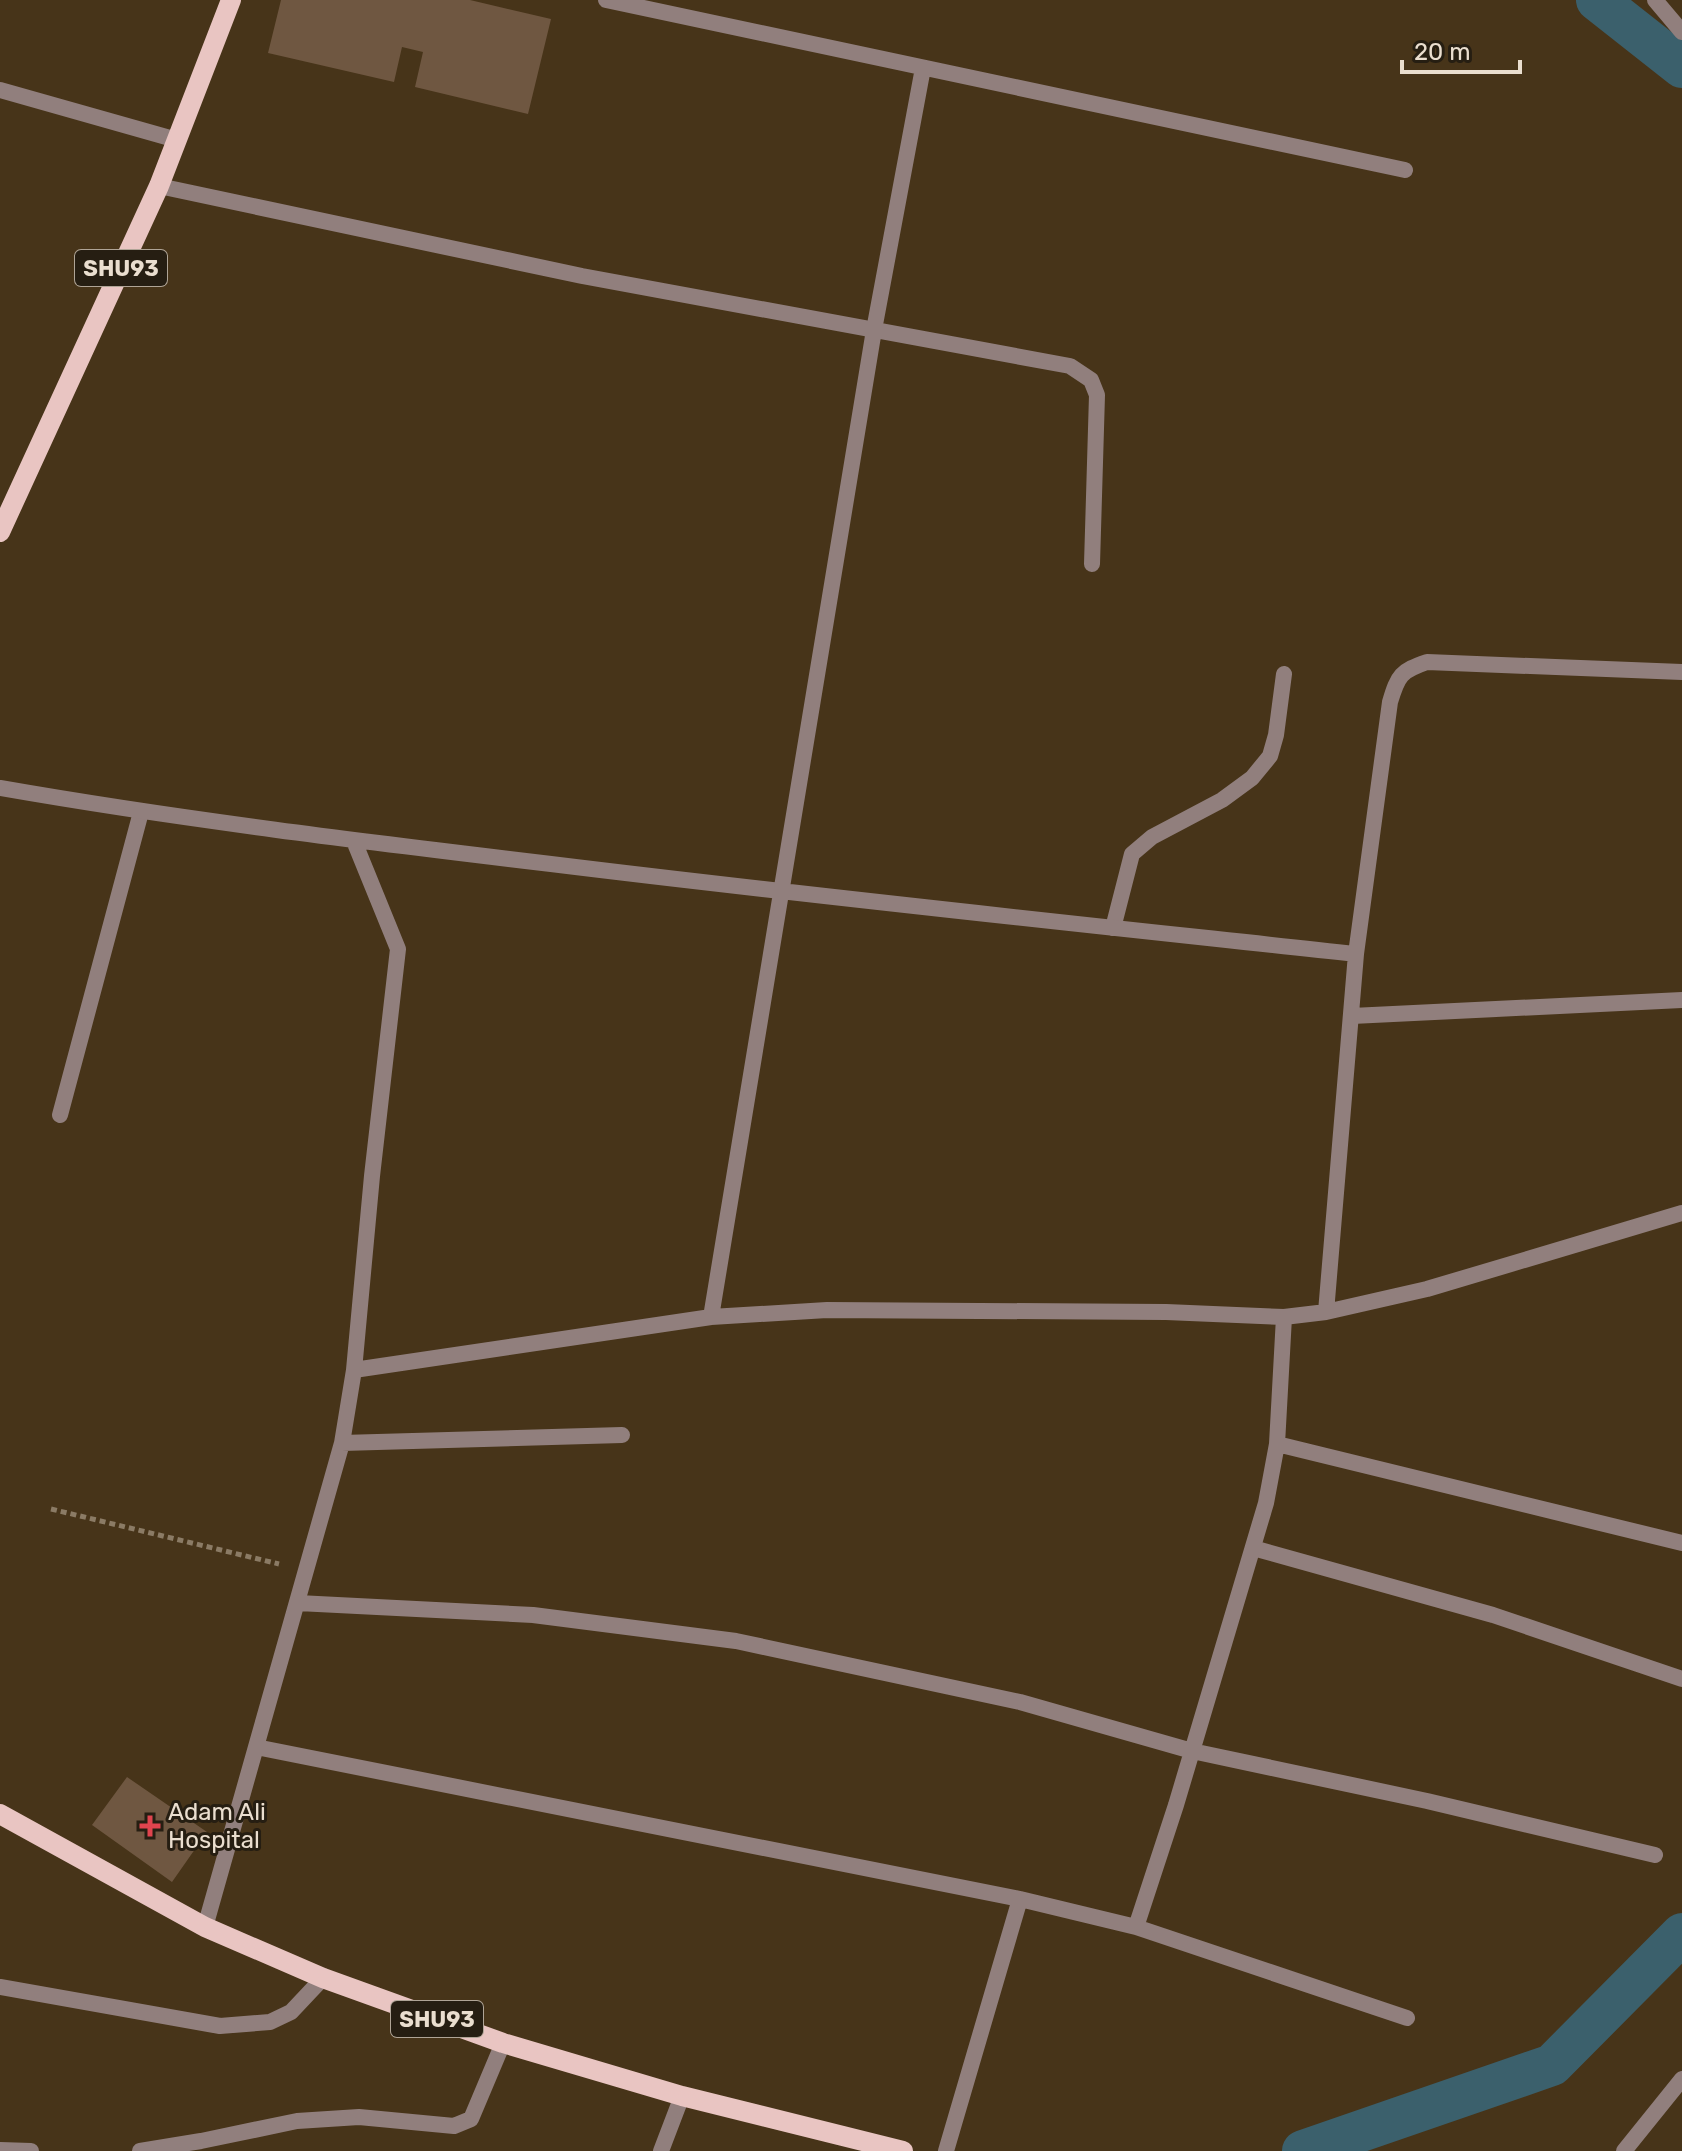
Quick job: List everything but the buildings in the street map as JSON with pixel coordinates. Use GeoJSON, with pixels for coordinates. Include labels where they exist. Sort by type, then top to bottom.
{"type":"FeatureCollection","features":[{"type":"Feature","properties":{"kind":"main road","name":"SHU93"},"geometry":{"type":"LineString","coordinates":[[0,532],[159,186],[231,0]]}},
{"type":"Feature","properties":{"kind":"main road","name":"SHU93"},"geometry":{"type":"LineString","coordinates":[[0,1814],[205,1927],[323,1978],[503,2043],[682,2096],[903,2151]]}},
{"type":"Feature","properties":{"kind":"street"},"geometry":{"type":"LineString","coordinates":[[606,0],[1405,170]]}},
{"type":"Feature","properties":{"kind":"street"},"geometry":{"type":"LineString","coordinates":[[1655,0],[1682,32]]}},
{"type":"Feature","properties":{"kind":"street"},"geometry":{"type":"LineString","coordinates":[[711,1317],[874,330],[923,68]]}},
{"type":"Feature","properties":{"kind":"street"},"geometry":{"type":"LineString","coordinates":[[0,90],[177,140]]}},
{"type":"Feature","properties":{"kind":"street"},"geometry":{"type":"LineString","coordinates":[[159,186],[582,276],[1070,366],[1091,380],[1097,395],[1092,564]]}},
{"type":"Feature","properties":{"kind":"street"},"geometry":{"type":"LineString","coordinates":[[1326,1312],[1356,954],[1390,702],[1396,681],[1406,669],[1427,662],[1682,672]]}},
{"type":"Feature","properties":{"kind":"street"},"geometry":{"type":"LineString","coordinates":[[1113,928],[1132,854],[1152,837],[1222,800],[1252,778],[1270,756],[1284,674]]}},
{"type":"Feature","properties":{"kind":"street"},"geometry":{"type":"LineString","coordinates":[[0,788],[141,812],[354,841],[780,892],[1356,954]]}},
{"type":"Feature","properties":{"kind":"street"},"geometry":{"type":"LineString","coordinates":[[60,1115],[141,812]]}},
{"type":"Feature","properties":{"kind":"street"},"geometry":{"type":"LineString","coordinates":[[205,1927],[342,1443],[354,1370],[398,949],[354,841]]}},
{"type":"Feature","properties":{"kind":"street"},"geometry":{"type":"LineString","coordinates":[[1352,1016],[1682,1000]]}},
{"type":"Feature","properties":{"kind":"street"},"geometry":{"type":"LineString","coordinates":[[354,1370],[711,1317],[827,1310],[1166,1312],[1284,1317],[1326,1312],[1427,1289],[1682,1213]]}},
{"type":"Feature","properties":{"kind":"street"},"geometry":{"type":"LineString","coordinates":[[1136,1927],[1266,1503],[1277,1444],[1284,1317]]}},
{"type":"Feature","properties":{"kind":"street"},"geometry":{"type":"LineString","coordinates":[[342,1443],[622,1435]]}},
{"type":"Feature","properties":{"kind":"street"},"geometry":{"type":"LineString","coordinates":[[1277,1444],[1682,1543]]}},
{"type":"Feature","properties":{"kind":"street"},"geometry":{"type":"LineString","coordinates":[[1253,1548],[1493,1615],[1682,1679]]}},
{"type":"Feature","properties":{"kind":"street"},"geometry":{"type":"LineString","coordinates":[[298,1603],[533,1615],[736,1641],[1020,1702],[1192,1751],[1427,1801],[1655,1855]]}},
{"type":"Feature","properties":{"kind":"street"},"geometry":{"type":"LineString","coordinates":[[256,1747],[1020,1899],[1136,1927],[1407,2018]]}},
{"type":"Feature","properties":{"kind":"street"},"geometry":{"type":"LineString","coordinates":[[946,2151],[1020,1899]]}},
{"type":"Feature","properties":{"kind":"street"},"geometry":{"type":"LineString","coordinates":[[0,1987],[220,2026],[270,2022],[291,2012],[323,1978]]}},
{"type":"Feature","properties":{"kind":"street"},"geometry":{"type":"LineString","coordinates":[[140,2151],[297,2121],[359,2117],[454,2126],[471,2119],[503,2043]]}},
{"type":"Feature","properties":{"kind":"street"},"geometry":{"type":"LineString","coordinates":[[1624,2151],[1682,2079]]}},
{"type":"Feature","properties":{"kind":"street"},"geometry":{"type":"LineString","coordinates":[[661,2151],[682,2096]]}},
{"type":"Feature","properties":{"kind":"street"},"geometry":{"type":"LineString","coordinates":[[0,2150],[31,2151]]}},
{"type":"Feature","properties":{"kind":"path"},"geometry":{"type":"LineString","coordinates":[[51,1509],[307,1571]]}},
{"type":"Feature","properties":{"kind":"waterway"},"geometry":{"type":"LineString","coordinates":[[1597,0],[1682,67]]}},
{"type":"Feature","properties":{"kind":"waterway"},"geometry":{"type":"LineString","coordinates":[[1303,2151],[1552,2065],[1682,1934]]}},
{"type":"Feature","properties":{"kind":"place","name":"Adam Ali Hospital"},"geometry":{"type":"Point","coordinates":[150,1826]}}]}
